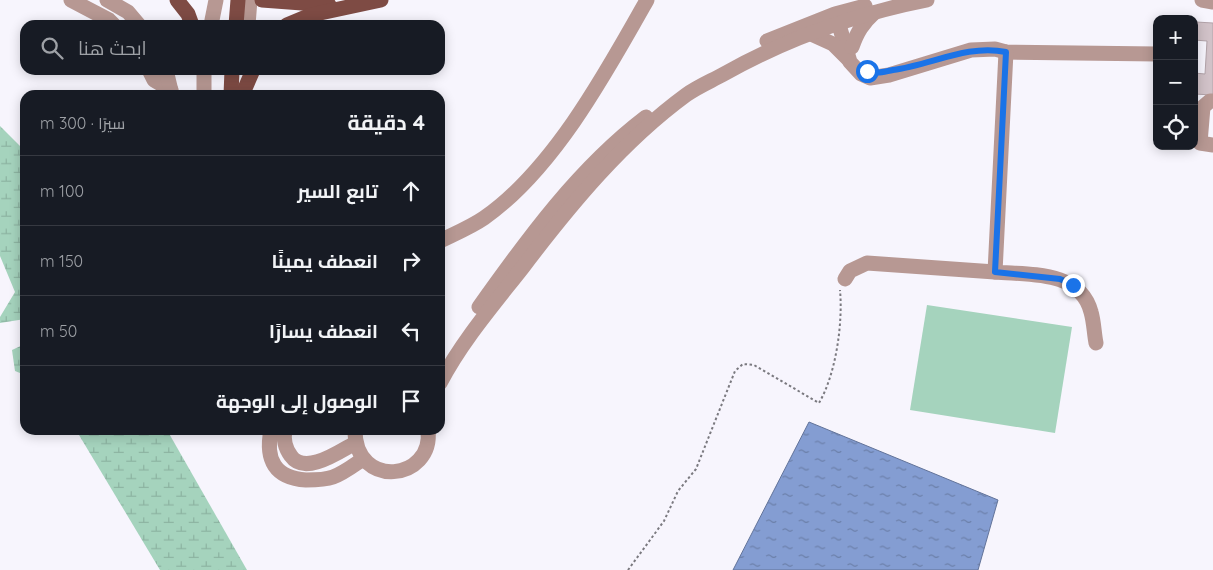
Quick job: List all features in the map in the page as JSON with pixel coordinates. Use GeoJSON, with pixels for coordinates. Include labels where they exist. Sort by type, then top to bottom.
{"type":"FeatureCollection","features":[{"type":"Feature","properties":{"kind":"main road"},"geometry":{"type":"LineString","coordinates":[[177,0],[190,20]]}},
{"type":"Feature","properties":{"kind":"main road"},"geometry":{"type":"LineString","coordinates":[[236,20],[238,0]]}},
{"type":"Feature","properties":{"kind":"main road"},"geometry":{"type":"LineString","coordinates":[[262,0],[348,6]]}},
{"type":"Feature","properties":{"kind":"main road"},"geometry":{"type":"LineString","coordinates":[[299,20],[311,15],[381,0]]}},
{"type":"Feature","properties":{"kind":"main road"},"geometry":{"type":"LineString","coordinates":[[233,75],[238,90]]}},
{"type":"Feature","properties":{"kind":"main road"},"geometry":{"type":"LineString","coordinates":[[241,90],[249,75]]}},
{"type":"Feature","properties":{"kind":"street"},"geometry":{"type":"LineString","coordinates":[[72,0],[109,20]]}},
{"type":"Feature","properties":{"kind":"street"},"geometry":{"type":"LineString","coordinates":[[107,0],[128,12],[135,20]]}},
{"type":"Feature","properties":{"kind":"street"},"geometry":{"type":"LineString","coordinates":[[212,20],[216,0]]}},
{"type":"Feature","properties":{"kind":"street"},"geometry":{"type":"LineString","coordinates":[[248,20],[250,0]]}},
{"type":"Feature","properties":{"kind":"street"},"geometry":{"type":"LineString","coordinates":[[445,238],[483,219],[507,200],[538,168],[572,124],[647,0]]}},
{"type":"Feature","properties":{"kind":"street"},"geometry":{"type":"LineString","coordinates":[[445,353],[511,262],[581,176],[627,131],[685,86],[740,53],[888,0]]}},
{"type":"Feature","properties":{"kind":"street"},"geometry":{"type":"LineString","coordinates":[[445,374],[451,363],[550,232],[618,155],[688,94],[754,57],[811,34],[841,18],[927,0]]}},
{"type":"Feature","properties":{"kind":"street"},"geometry":{"type":"LineString","coordinates":[[1202,0],[1213,2]]}},
{"type":"Feature","properties":{"kind":"street"},"geometry":{"type":"LineString","coordinates":[[851,54],[857,33],[865,21],[876,12]]}},
{"type":"Feature","properties":{"kind":"street"},"geometry":{"type":"LineString","coordinates":[[841,18],[851,54]]}},
{"type":"Feature","properties":{"kind":"street"},"geometry":{"type":"LineString","coordinates":[[811,34],[851,54],[867,71],[880,72],[906,69],[971,50],[1153,54]]}},
{"type":"Feature","properties":{"kind":"street"},"geometry":{"type":"LineString","coordinates":[[995,272],[1006,52]]}},
{"type":"Feature","properties":{"kind":"street"},"geometry":{"type":"LineString","coordinates":[[152,75],[154,80],[168,90]]}},
{"type":"Feature","properties":{"kind":"street"},"geometry":{"type":"LineString","coordinates":[[167,75],[171,90]]}},
{"type":"Feature","properties":{"kind":"street"},"geometry":{"type":"LineString","coordinates":[[204,75],[204,90]]}},
{"type":"Feature","properties":{"kind":"street"},"geometry":{"type":"LineString","coordinates":[[240,90],[244,75]]}},
{"type":"Feature","properties":{"kind":"street"},"geometry":{"type":"LineString","coordinates":[[1213,101],[1210,101],[1203,107],[1200,144],[1213,145]]}},
{"type":"Feature","properties":{"kind":"street"},"geometry":{"type":"LineString","coordinates":[[845,279],[850,271],[867,263],[995,272],[1060,279],[1073,285],[1083,296],[1091,311],[1096,343]]}},
{"type":"Feature","properties":{"kind":"street"},"geometry":{"type":"LineString","coordinates":[[271,435],[269,452],[281,473],[292,479],[314,480],[332,478],[363,459]]}},
{"type":"Feature","properties":{"kind":"street"},"geometry":{"type":"LineString","coordinates":[[285,435],[286,450],[293,460],[302,464],[317,462],[355,436],[363,459],[378,470],[387,472],[405,469],[420,458],[425,451],[427,435]]}},
{"type":"Feature","properties":{"kind":"path"},"geometry":{"type":"LineString","coordinates":[[628,570],[664,521],[678,491],[696,469],[735,371],[743,364],[754,365],[819,403],[828,388],[842,312],[840,288],[845,279]]}},
{"type":"Feature","properties":{"kind":"green space"},"geometry":{"type":"Polygon","coordinates":[[[0,126],[20,146],[20,320],[0,323],[0,317],[15,292],[0,256],[0,126]]]}},
{"type":"Feature","properties":{"kind":"green space"},"geometry":{"type":"Polygon","coordinates":[[[927,305],[1072,327],[1055,433],[910,410],[927,305]]]}},
{"type":"Feature","properties":{"kind":"green space"},"geometry":{"type":"Polygon","coordinates":[[[20,346],[20,373],[15,371],[12,350],[20,346]]]}},
{"type":"Feature","properties":{"kind":"green space"},"geometry":{"type":"Polygon","coordinates":[[[79,435],[170,435],[247,570],[160,570],[79,435]]]}},
{"type":"Feature","properties":{"kind":"water"},"geometry":{"type":"Polygon","coordinates":[[[809,422],[998,500],[978,570],[733,570],[809,422]]]}},
{"type":"Feature","properties":{"kind":"building"},"geometry":{"type":"Polygon","coordinates":[[[1198,22],[1213,23],[1213,95],[1198,94],[1198,73],[1205,74],[1207,41],[1198,40],[1198,22]]]}},
{"type":"Feature","properties":{"kind":"route"},"geometry":{"type":"LineString","coordinates":[[867,71],[874,73],[906,69],[971,50],[983,49],[1006,52],[995,272],[1060,279],[1073,285]]}}]}
